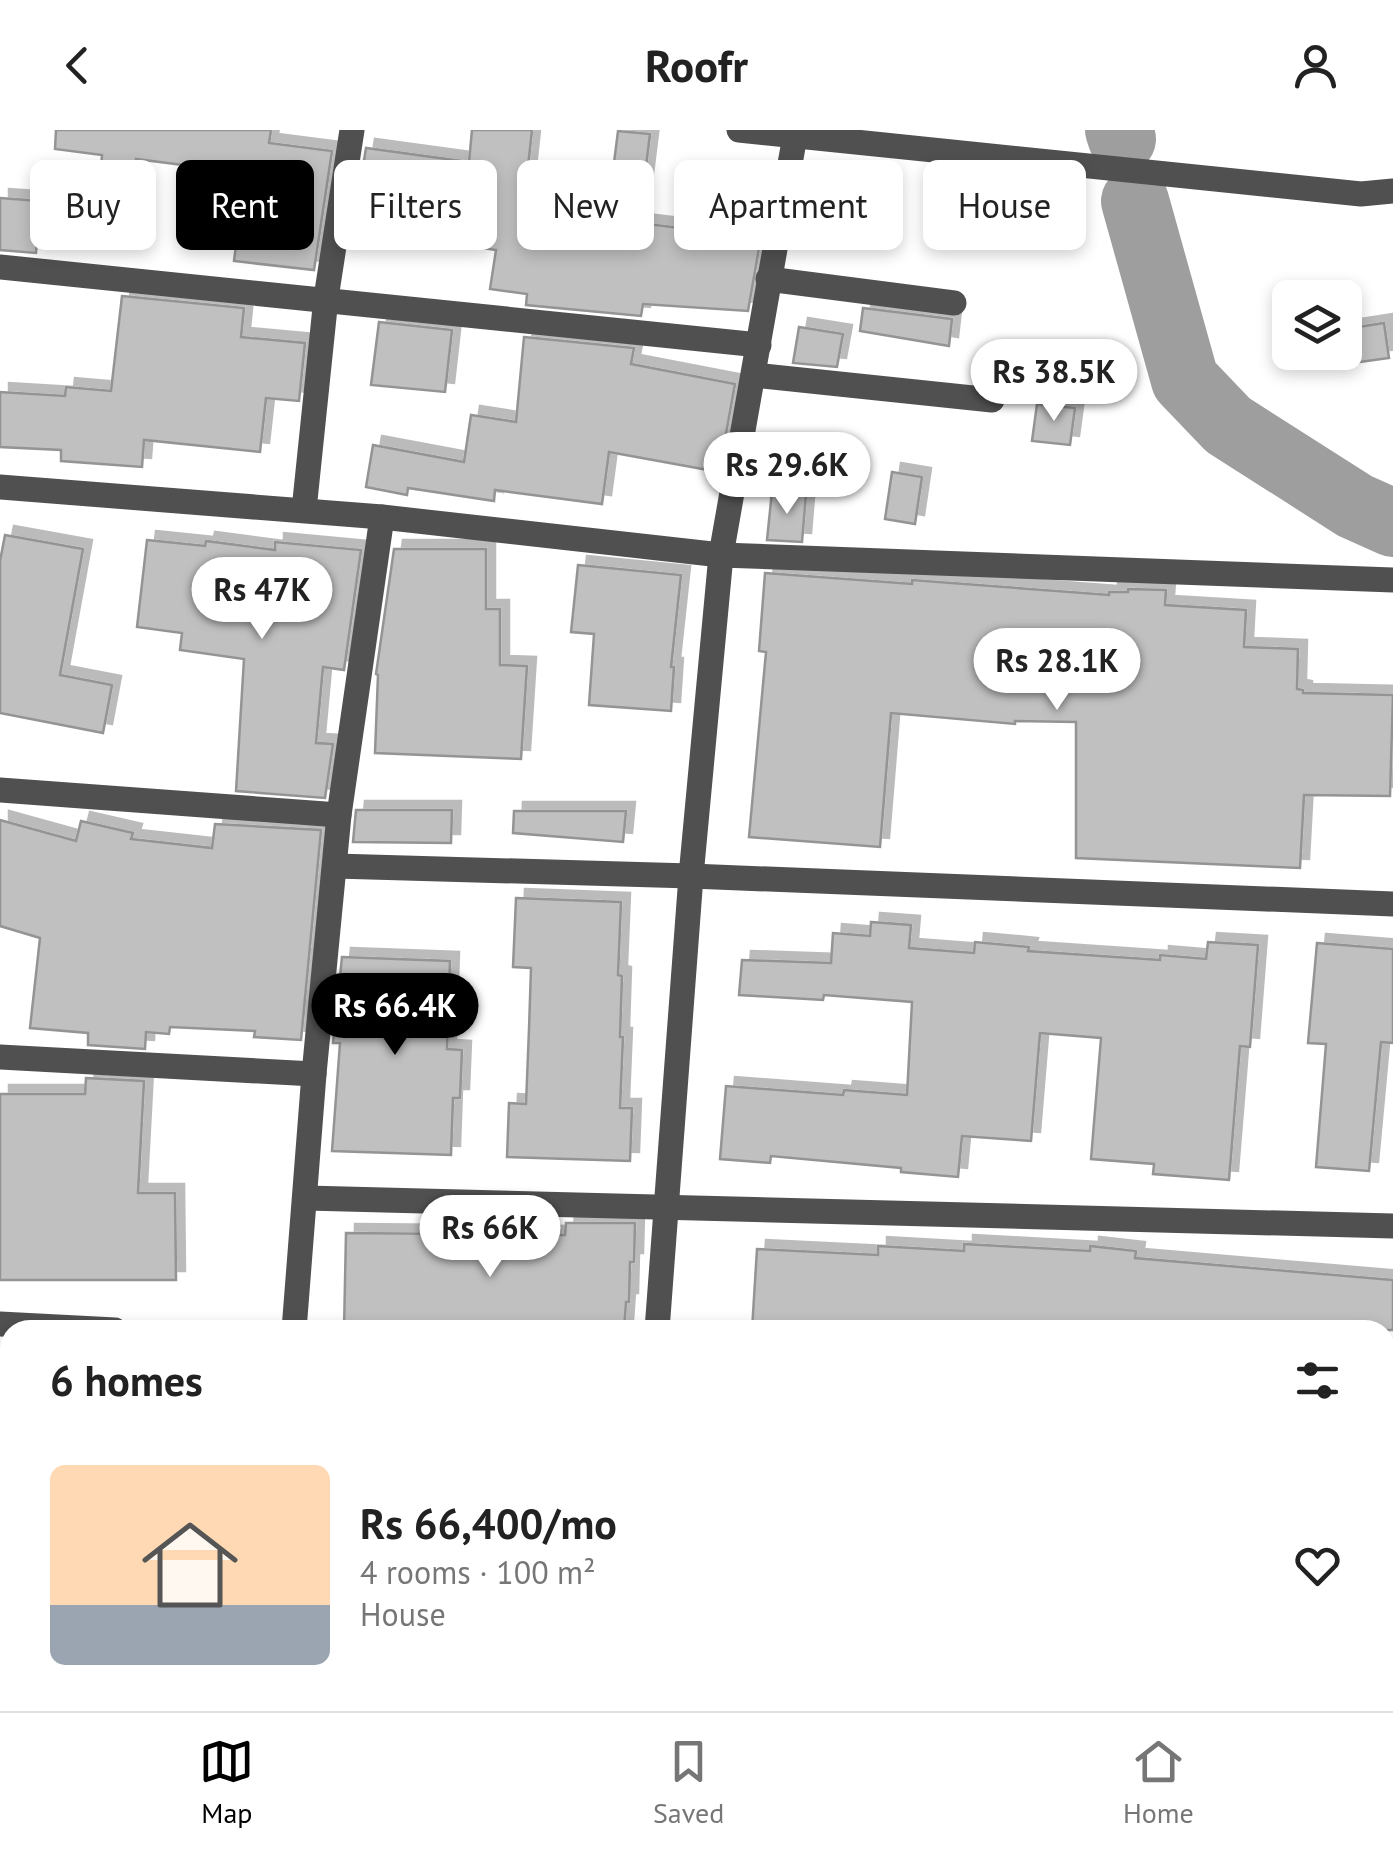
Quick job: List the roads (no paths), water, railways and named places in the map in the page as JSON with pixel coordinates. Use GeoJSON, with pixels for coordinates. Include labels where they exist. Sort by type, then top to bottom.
{"type":"FeatureCollection","features":[{"type":"Feature","properties":{"kind":"street"},"geometry":{"type":"LineString","coordinates":[[304,510],[326,298],[352,130]]}},
{"type":"Feature","properties":{"kind":"street"},"geometry":{"type":"LineString","coordinates":[[739,130],[1361,194],[1393,191]]}},
{"type":"Feature","properties":{"kind":"street"},"geometry":{"type":"LineString","coordinates":[[657,1320],[690,876],[722,555],[796,133]]}},
{"type":"Feature","properties":{"kind":"street"},"geometry":{"type":"LineString","coordinates":[[0,267],[760,345]]}},
{"type":"Feature","properties":{"kind":"street"},"geometry":{"type":"LineString","coordinates":[[768,279],[954,302]]}},
{"type":"Feature","properties":{"kind":"street"},"geometry":{"type":"LineString","coordinates":[[754,374],[992,400]]}},
{"type":"Feature","properties":{"kind":"street"},"geometry":{"type":"LineString","coordinates":[[0,486],[382,516],[722,555],[1393,580]]}},
{"type":"Feature","properties":{"kind":"street"},"geometry":{"type":"LineString","coordinates":[[295,1320],[339,816],[382,516]]}},
{"type":"Feature","properties":{"kind":"street"},"geometry":{"type":"LineString","coordinates":[[0,790],[339,816]]}},
{"type":"Feature","properties":{"kind":"street"},"geometry":{"type":"LineString","coordinates":[[336,866],[1393,904]]}},
{"type":"Feature","properties":{"kind":"street"},"geometry":{"type":"LineString","coordinates":[[0,1057],[314,1074]]}},
{"type":"Feature","properties":{"kind":"street"},"geometry":{"type":"LineString","coordinates":[[306,1198],[1393,1226]]}},
{"type":"Feature","properties":{"kind":"waterway"},"geometry":{"type":"LineString","coordinates":[[1119,130],[1122,139]]}},
{"type":"Feature","properties":{"kind":"waterway"},"geometry":{"type":"LineString","coordinates":[[1135,201],[1185,380],[1228,425],[1355,506],[1393,523]]}}]}
